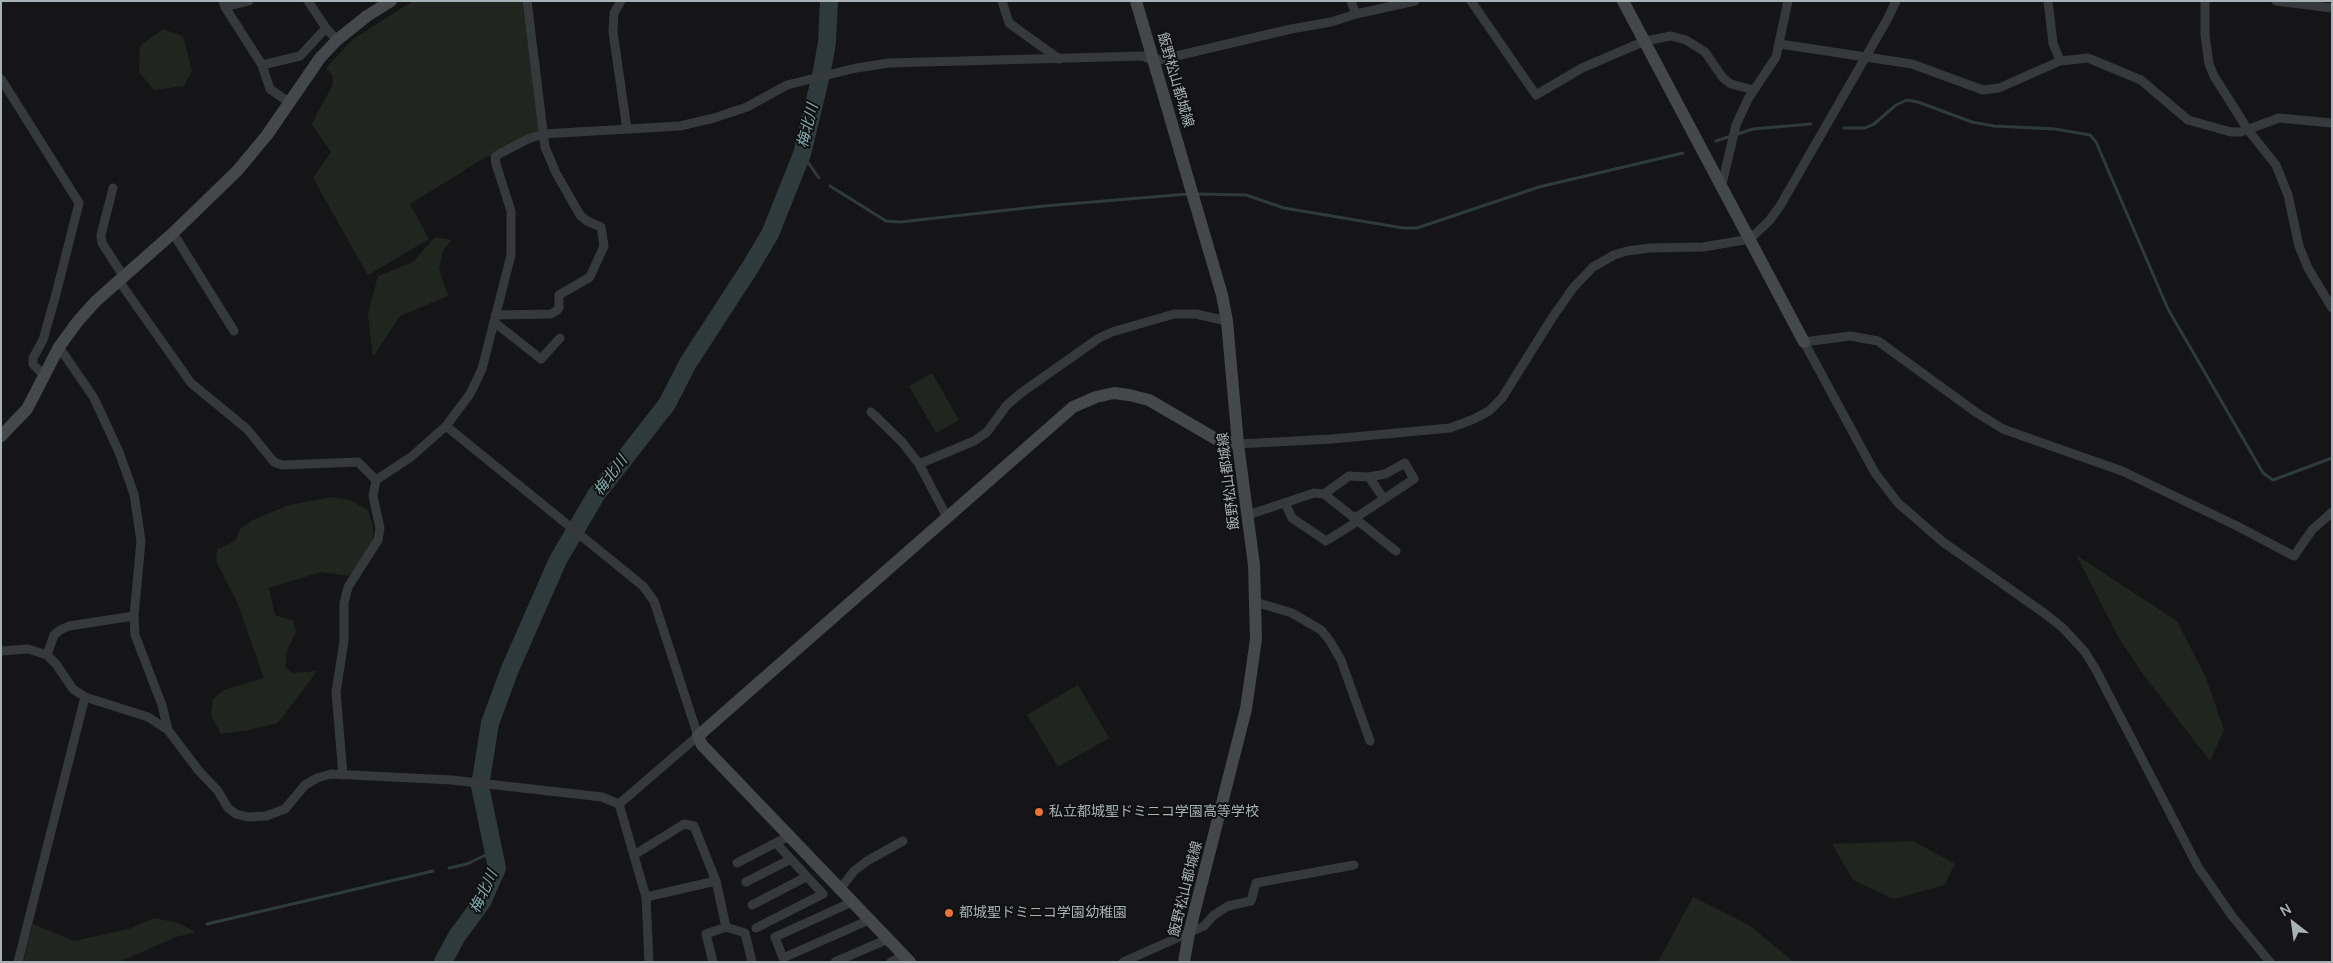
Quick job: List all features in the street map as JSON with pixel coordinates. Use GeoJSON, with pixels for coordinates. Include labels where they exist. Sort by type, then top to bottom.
{"type":"FeatureCollection","features":[{"type":"Feature","properties":{"kind":"street"},"geometry":{"type":"LineString","coordinates":[[249,1],[224,4],[262,65],[270,89],[290,103]]}},
{"type":"Feature","properties":{"kind":"street"},"geometry":{"type":"LineString","coordinates":[[308,1],[326,28],[337,40]]}},
{"type":"Feature","properties":{"kind":"street"},"geometry":{"type":"LineString","coordinates":[[1,436],[27,409],[59,347],[78,321],[238,171],[290,103],[320,58],[337,40],[367,16],[391,1]]}},
{"type":"Feature","properties":{"kind":"street"},"geometry":{"type":"LineString","coordinates":[[494,319],[556,312],[559,308],[559,295],[590,277],[604,246],[601,227],[584,219],[556,173],[545,147],[527,1]]}},
{"type":"Feature","properties":{"kind":"street"},"geometry":{"type":"LineString","coordinates":[[621,1],[614,13],[613,32],[627,129]]}},
{"type":"Feature","properties":{"kind":"street"},"geometry":{"type":"LineString","coordinates":[[1002,1],[1009,23],[1059,59]]}},
{"type":"Feature","properties":{"kind":"street","name":"飯野松山都城線"},"geometry":{"type":"LineString","coordinates":[[1136,1],[1222,294],[1227,321],[1238,444],[1254,566],[1256,639],[1246,708],[1189,933],[1184,962]]}},
{"type":"Feature","properties":{"kind":"street"},"geometry":{"type":"LineString","coordinates":[[1351,1],[1356,14]]}},
{"type":"Feature","properties":{"kind":"street"},"geometry":{"type":"LineString","coordinates":[[344,775],[336,692],[344,641],[344,603],[348,587],[378,540],[380,528],[373,496],[376,480],[405,462],[446,426],[466,400],[482,369],[509,266],[511,237],[510,206],[495,158],[528,138],[543,134],[680,126],[719,117],[747,107],[792,84],[889,63],[1142,56],[1155,61],[1291,29],[1331,22],[1356,14],[1415,1]]}},
{"type":"Feature","properties":{"kind":"street"},"geometry":{"type":"LineString","coordinates":[[1471,1],[1536,95],[1582,68],[1645,41],[1671,36],[1686,40],[1705,52],[1723,78],[1731,84],[1754,90]]}},
{"type":"Feature","properties":{"kind":"street"},"geometry":{"type":"LineString","coordinates":[[1623,1],[1875,473],[1898,503],[1943,542],[2050,618],[2085,652],[2198,867],[2232,916],[2270,962]]}},
{"type":"Feature","properties":{"kind":"street"},"geometry":{"type":"LineString","coordinates":[[1722,184],[1736,126],[1754,90],[1776,57],[1788,1]]}},
{"type":"Feature","properties":{"kind":"street"},"geometry":{"type":"LineString","coordinates":[[619,804],[1063,414],[1078,404],[1114,393],[1149,400],[1216,439],[1238,444],[1332,439],[1450,428],[1474,419],[1489,410],[1502,398],[1573,288],[1594,267],[1614,255],[1627,251],[1650,248],[1704,247],[1750,239],[1769,221],[1780,206],[1867,56],[1896,1]]}},
{"type":"Feature","properties":{"kind":"street"},"geometry":{"type":"LineString","coordinates":[[2048,1],[2053,43],[2060,61]]}},
{"type":"Feature","properties":{"kind":"street"},"geometry":{"type":"LineString","coordinates":[[2205,1],[2205,36],[2209,64],[2214,76],[2248,130],[2276,164],[2288,195],[2300,246],[2308,268],[2332,308]]}},
{"type":"Feature","properties":{"kind":"street"},"geometry":{"type":"LineString","coordinates":[[2276,1],[2332,8]]}},
{"type":"Feature","properties":{"kind":"street"},"geometry":{"type":"LineString","coordinates":[[262,65],[300,56],[326,28]]}},
{"type":"Feature","properties":{"kind":"street"},"geometry":{"type":"LineString","coordinates":[[1780,44],[1912,64],[1983,90],[1999,88],[2060,61],[2088,58],[2141,80],[2188,120],[2231,132],[2248,130],[2279,118],[2332,123]]}},
{"type":"Feature","properties":{"kind":"street"},"geometry":{"type":"LineString","coordinates":[[1,79],[79,203],[56,294],[42,340],[33,358],[33,364],[45,377]]}},
{"type":"Feature","properties":{"kind":"street"},"geometry":{"type":"LineString","coordinates":[[113,188],[101,234],[102,243],[122,279],[185,376],[198,390],[247,429],[274,462],[282,465],[358,462],[376,480]]}},
{"type":"Feature","properties":{"kind":"street"},"geometry":{"type":"LineString","coordinates":[[173,233],[234,331]]}},
{"type":"Feature","properties":{"kind":"street"},"geometry":{"type":"LineString","coordinates":[[919,464],[974,440],[987,432],[1007,405],[1021,392],[1106,335],[1174,314],[1196,314],[1227,321]]}},
{"type":"Feature","properties":{"kind":"street"},"geometry":{"type":"LineString","coordinates":[[494,319],[541,359],[560,338]]}},
{"type":"Feature","properties":{"kind":"street"},"geometry":{"type":"LineString","coordinates":[[1804,342],[1850,336],[1878,341],[1977,414],[2003,429],[2122,471],[2237,526],[2294,556],[2312,530],[2332,512]]}},
{"type":"Feature","properties":{"kind":"street"},"geometry":{"type":"LineString","coordinates":[[59,347],[94,398],[120,452],[134,494],[141,541],[134,616],[137,646],[162,705],[168,730]]}},
{"type":"Feature","properties":{"kind":"street"},"geometry":{"type":"LineString","coordinates":[[871,412],[902,442],[919,464],[948,517]]}},
{"type":"Feature","properties":{"kind":"street"},"geometry":{"type":"LineString","coordinates":[[446,426],[650,594],[702,745],[907,959]]}},
{"type":"Feature","properties":{"kind":"street"},"geometry":{"type":"LineString","coordinates":[[1285,503],[1292,518],[1326,542],[1414,479],[1405,463],[1385,474],[1370,477],[1349,476],[1324,494]]}},
{"type":"Feature","properties":{"kind":"street"},"geometry":{"type":"LineString","coordinates":[[1370,477],[1384,499]]}},
{"type":"Feature","properties":{"kind":"street"},"geometry":{"type":"LineString","coordinates":[[1248,515],[1314,493],[1324,494],[1396,550]]}},
{"type":"Feature","properties":{"kind":"street"},"geometry":{"type":"LineString","coordinates":[[1255,602],[1292,613],[1321,630],[1341,660],[1370,741]]}},
{"type":"Feature","properties":{"kind":"street"},"geometry":{"type":"LineString","coordinates":[[47,655],[54,635],[60,630],[69,626],[134,616]]}},
{"type":"Feature","properties":{"kind":"street"},"geometry":{"type":"LineString","coordinates":[[1,651],[28,649],[47,655],[56,664],[73,689],[85,697],[148,716],[168,730],[199,771],[218,791],[228,808],[236,814],[248,817],[266,816],[285,809],[305,785],[317,778],[331,774],[452,780],[602,797],[619,804]]}},
{"type":"Feature","properties":{"kind":"street"},"geometry":{"type":"LineString","coordinates":[[18,962],[85,697]]}},
{"type":"Feature","properties":{"kind":"street"},"geometry":{"type":"LineString","coordinates":[[619,804],[646,897],[648,962]]}},
{"type":"Feature","properties":{"kind":"street"},"geometry":{"type":"LineString","coordinates":[[634,855],[684,824],[694,826],[716,881],[726,927]]}},
{"type":"Feature","properties":{"kind":"street"},"geometry":{"type":"LineString","coordinates":[[737,863],[789,836]]}},
{"type":"Feature","properties":{"kind":"street"},"geometry":{"type":"LineString","coordinates":[[840,888],[854,871],[867,861],[903,841]]}},
{"type":"Feature","properties":{"kind":"street"},"geometry":{"type":"LineString","coordinates":[[756,928],[823,894],[776,843]]}},
{"type":"Feature","properties":{"kind":"street"},"geometry":{"type":"LineString","coordinates":[[746,882],[791,860]]}},
{"type":"Feature","properties":{"kind":"street"},"geometry":{"type":"LineString","coordinates":[[1123,962],[1204,926],[1214,915],[1228,906],[1251,901],[1256,884],[1354,865]]}},
{"type":"Feature","properties":{"kind":"street"},"geometry":{"type":"LineString","coordinates":[[752,905],[806,876]]}},
{"type":"Feature","properties":{"kind":"street"},"geometry":{"type":"LineString","coordinates":[[646,897],[716,881]]}},
{"type":"Feature","properties":{"kind":"street"},"geometry":{"type":"LineString","coordinates":[[852,902],[775,937],[783,958],[870,920]]}},
{"type":"Feature","properties":{"kind":"street"},"geometry":{"type":"LineString","coordinates":[[712,962],[706,934],[726,927],[745,933],[752,962]]}},
{"type":"Feature","properties":{"kind":"street"},"geometry":{"type":"LineString","coordinates":[[835,962],[888,938]]}},
{"type":"Feature","properties":{"kind":"street"},"geometry":{"type":"LineString","coordinates":[[891,962],[907,959]]}},
{"type":"Feature","properties":{"kind":"shaded area"},"geometry":{"type":"Polygon","coordinates":[[[413,1],[522,1],[539,125],[538,130],[481,160],[410,204],[429,239],[368,275],[313,178],[331,152],[312,125],[332,87],[333,77],[326,68],[352,40],[413,1]]]}},
{"type":"Feature","properties":{"kind":"shaded area"},"geometry":{"type":"Polygon","coordinates":[[[163,29],[183,36],[192,71],[184,86],[154,90],[139,72],[140,46],[163,29]]]}},
{"type":"Feature","properties":{"kind":"shaded area"},"geometry":{"type":"Polygon","coordinates":[[[435,237],[451,240],[443,251],[439,269],[448,296],[400,316],[373,357],[368,314],[378,276],[413,262],[435,237]]]}},
{"type":"Feature","properties":{"kind":"shaded area"},"geometry":{"type":"Polygon","coordinates":[[[932,373],[959,420],[936,433],[909,386],[932,373]]]}},
{"type":"Feature","properties":{"kind":"shaded area"},"geometry":{"type":"Polygon","coordinates":[[[332,497],[350,500],[368,510],[373,527],[373,538],[367,552],[349,576],[321,572],[269,588],[275,615],[293,621],[296,632],[287,650],[285,667],[292,673],[317,671],[278,723],[221,734],[211,715],[213,699],[224,690],[264,678],[237,602],[216,561],[217,550],[236,540],[241,528],[253,520],[289,505],[332,497]]]}},
{"type":"Feature","properties":{"kind":"shaded area"},"geometry":{"type":"Polygon","coordinates":[[[2076,555],[2177,621],[2206,678],[2224,730],[2210,761],[2143,674],[2119,638],[2076,555]]]}},
{"type":"Feature","properties":{"kind":"shaded area"},"geometry":{"type":"Polygon","coordinates":[[[1078,685],[1109,738],[1058,767],[1027,715],[1078,685]]]}},
{"type":"Feature","properties":{"kind":"shaded area"},"geometry":{"type":"Polygon","coordinates":[[[1913,841],[1955,864],[1944,885],[1894,899],[1853,880],[1832,844],[1913,841]]]}},
{"type":"Feature","properties":{"kind":"shaded area"},"geometry":{"type":"Polygon","coordinates":[[[1693,897],[1749,925],[1794,962],[1658,962],[1693,897]]]}},
{"type":"Feature","properties":{"kind":"shaded area"},"geometry":{"type":"Polygon","coordinates":[[[154,918],[178,923],[196,932],[176,937],[119,962],[23,962],[33,924],[74,941],[129,929],[154,918]]]}},
{"type":"Feature","properties":{"kind":"waterway","name":"梅北川"},"geometry":{"type":"LineString","coordinates":[[443,962],[457,936],[482,902],[497,868],[480,786],[490,723],[510,669],[558,560],[596,495],[667,404],[688,363],[770,234],[802,154],[822,71],[827,42],[829,1]]}},
{"type":"Feature","properties":{"kind":"waterway"},"geometry":{"type":"LineString","coordinates":[[1844,128],[1865,128],[1874,124],[1896,105],[1907,100],[1918,102],[1972,122],[1994,126],[2055,129],[2090,135],[2096,142],[2168,309],[2263,473],[2273,480],[2332,458]]}},
{"type":"Feature","properties":{"kind":"waterway"},"geometry":{"type":"LineString","coordinates":[[1716,141],[1753,129],[1811,124]]}},
{"type":"Feature","properties":{"kind":"waterway"},"geometry":{"type":"LineString","coordinates":[[1197,194],[1246,195],[1284,208],[1403,228],[1417,228],[1539,187],[1683,153]]}},
{"type":"Feature","properties":{"kind":"waterway"},"geometry":{"type":"LineString","coordinates":[[802,154],[819,178]]}},
{"type":"Feature","properties":{"kind":"waterway"},"geometry":{"type":"LineString","coordinates":[[830,186],[886,221],[900,222],[1044,206],[1188,194]]}},
{"type":"Feature","properties":{"kind":"waterway"},"geometry":{"type":"LineString","coordinates":[[449,868],[467,864],[494,851]]}},
{"type":"Feature","properties":{"kind":"waterway"},"geometry":{"type":"LineString","coordinates":[[207,924],[433,871]]}},
{"type":"Feature","properties":{"kind":"place","name":"私立都城聖ドミニコ学園高等学校"},"geometry":{"type":"Point","coordinates":[1039,812]}},
{"type":"Feature","properties":{"kind":"place","name":"都城聖ドミニコ学園幼稚園"},"geometry":{"type":"Point","coordinates":[949,913]}}]}
